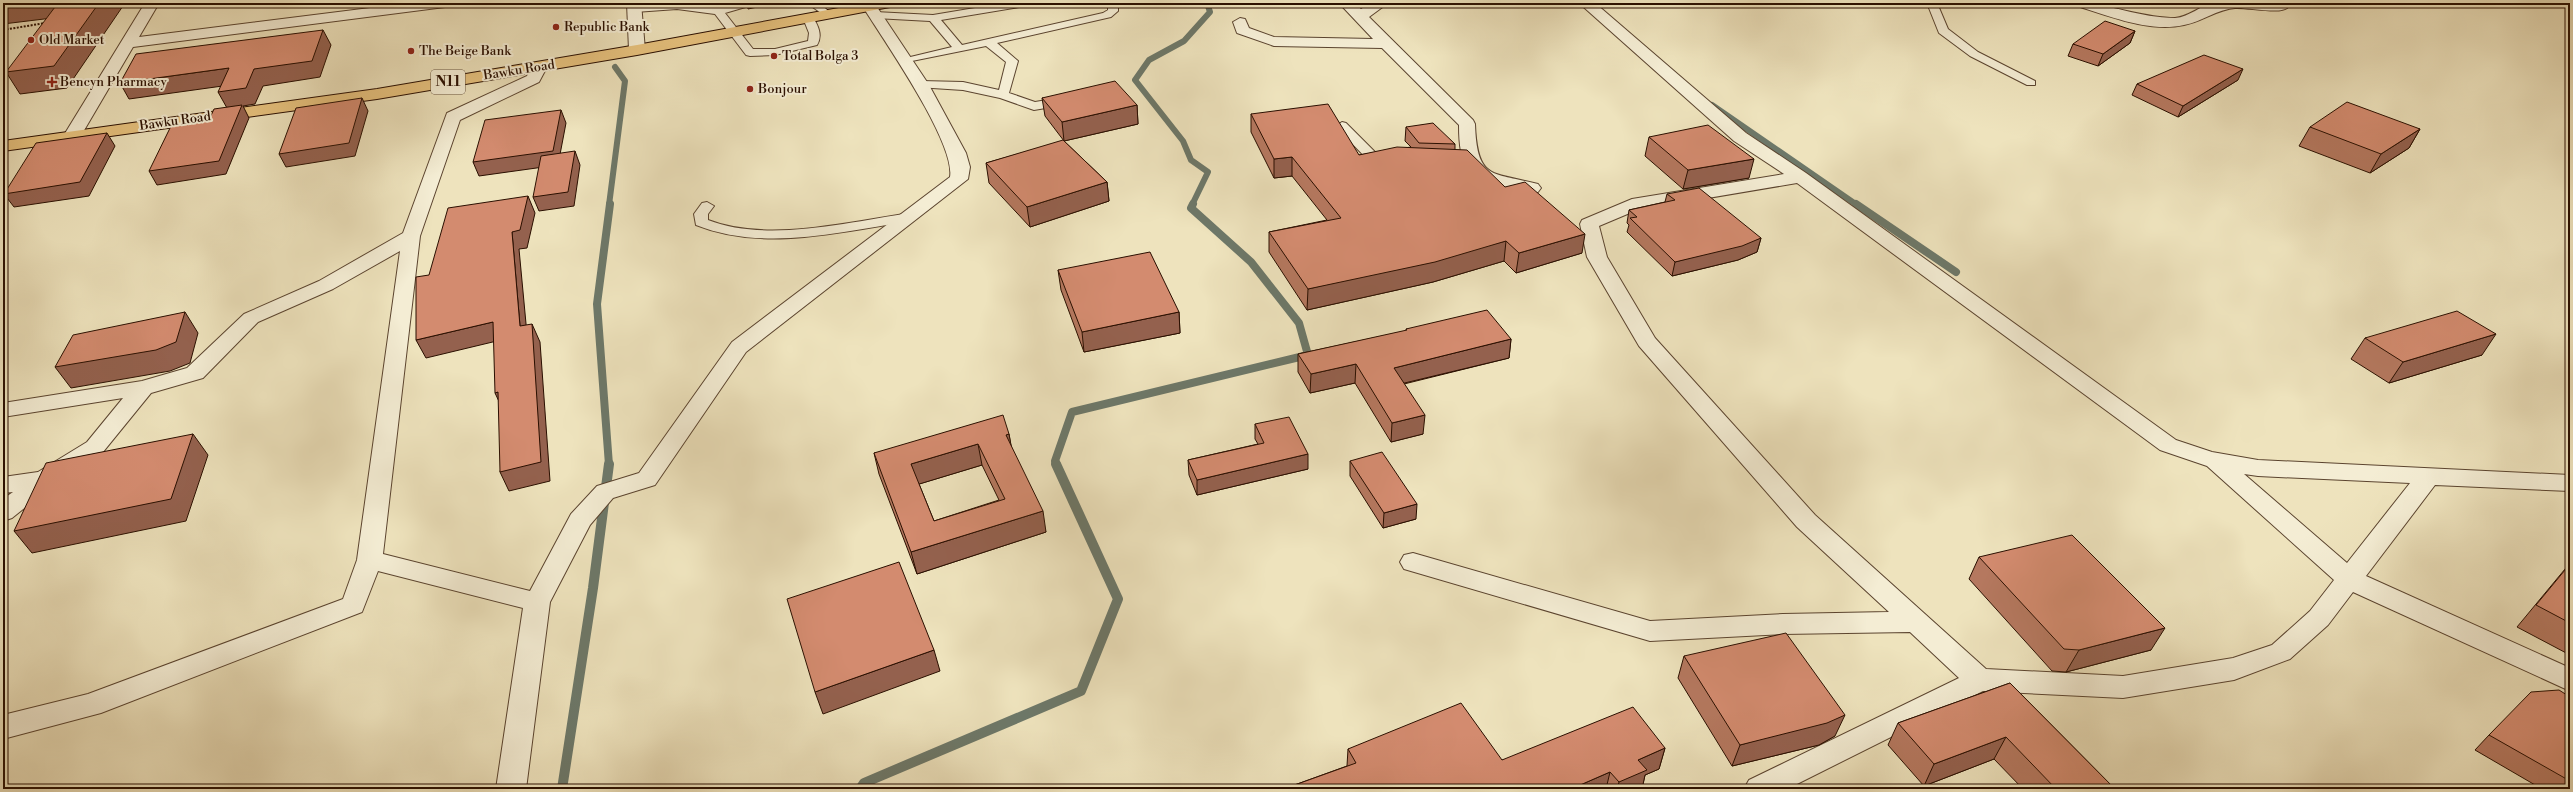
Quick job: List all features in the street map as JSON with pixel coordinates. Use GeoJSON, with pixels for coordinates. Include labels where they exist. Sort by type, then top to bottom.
{"type":"FeatureCollection","features":[{"type":"Feature","properties":{"kind":"highway","name":"Bawku Road"},"geometry":{"type":"LineString","coordinates":[[3,146],[73,135],[377,94],[735,32],[810,11],[828,15],[873,11],[890,3]]}},
{"type":"Feature","properties":{"kind":"street"},"geometry":{"type":"LineString","coordinates":[[73,135],[152,3]]}},
{"type":"Feature","properties":{"kind":"street"},"geometry":{"type":"LineString","coordinates":[[128,43],[445,3]]}},
{"type":"Feature","properties":{"kind":"street"},"geometry":{"type":"LineString","coordinates":[[1346,3],[1388,43],[1467,124],[1464,164],[1492,180],[1532,188]]}},
{"type":"Feature","properties":{"kind":"street"},"geometry":{"type":"LineString","coordinates":[[1360,16],[1381,3]]}},
{"type":"Feature","properties":{"kind":"street"},"geometry":{"type":"LineString","coordinates":[[1586,3],[1740,137],[1800,177],[2132,421],[2168,445],[2191,455],[2216,462],[2258,468],[2570,483]]}},
{"type":"Feature","properties":{"kind":"street"},"geometry":{"type":"LineString","coordinates":[[2082,3],[2155,21],[2176,22],[2192,20],[2223,5],[2252,4],[2281,7]]}},
{"type":"Feature","properties":{"kind":"street"},"geometry":{"type":"LineString","coordinates":[[635,6],[637,50]]}},
{"type":"Feature","properties":{"kind":"street"},"geometry":{"type":"LineString","coordinates":[[511,789],[537,602],[580,520],[605,492],[647,479],[739,347],[959,180],[961,167],[957,153],[922,85],[873,11]]}},
{"type":"Feature","properties":{"kind":"street"},"geometry":{"type":"LineString","coordinates":[[1240,22],[1242,30],[1248,34],[1286,44],[1325,41],[1388,43]]}},
{"type":"Feature","properties":{"kind":"street"},"geometry":{"type":"LineString","coordinates":[[3,727],[91,705],[353,605],[370,560],[411,236],[453,118],[533,79],[539,67]]}},
{"type":"Feature","properties":{"kind":"street"},"geometry":{"type":"LineString","coordinates":[[1800,177],[1632,205],[1589,224],[1597,257],[1646,341],[1806,521],[1914,622],[1980,680]]}},
{"type":"Feature","properties":{"kind":"street"},"geometry":{"type":"LineString","coordinates":[[3,410],[143,388],[195,374],[251,318],[326,285],[411,236]]}},
{"type":"Feature","properties":{"kind":"street"},"geometry":{"type":"LineString","coordinates":[[3,512],[45,479],[95,447],[143,388]]}},
{"type":"Feature","properties":{"kind":"street"},"geometry":{"type":"LineString","coordinates":[[2216,462],[2349,579],[2570,680]]}},
{"type":"Feature","properties":{"kind":"street"},"geometry":{"type":"LineString","coordinates":[[1759,789],[1980,680],[2123,687],[2234,669],[2281,652],[2319,618],[2430,476]]}},
{"type":"Feature","properties":{"kind":"street"},"geometry":{"type":"LineString","coordinates":[[3,485],[45,479]]}},
{"type":"Feature","properties":{"kind":"street"},"geometry":{"type":"LineString","coordinates":[[370,560],[537,602]]}},
{"type":"Feature","properties":{"kind":"street"},"geometry":{"type":"LineString","coordinates":[[1413,562],[1650,631],[1783,624],[1914,622]]}},
{"type":"Feature","properties":{"kind":"lane"},"geometry":{"type":"LineString","coordinates":[[873,11],[933,18],[1025,3]]}},
{"type":"Feature","properties":{"kind":"lane"},"geometry":{"type":"LineString","coordinates":[[906,61],[1107,15],[1113,10],[1113,3]]}},
{"type":"Feature","properties":{"kind":"lane"},"geometry":{"type":"LineString","coordinates":[[1932,3],[1943,31],[1974,54],[2031,83]]}},
{"type":"Feature","properties":{"kind":"lane"},"geometry":{"type":"LineString","coordinates":[[635,6],[677,6],[718,10],[745,4]]}},
{"type":"Feature","properties":{"kind":"lane"},"geometry":{"type":"LineString","coordinates":[[718,10],[750,53],[801,48],[813,43],[815,33],[810,11]]}},
{"type":"Feature","properties":{"kind":"lane"},"geometry":{"type":"LineString","coordinates":[[933,18],[959,48]]}},
{"type":"Feature","properties":{"kind":"lane"},"geometry":{"type":"LineString","coordinates":[[987,42],[1012,60],[1012,67],[1003,95]]}},
{"type":"Feature","properties":{"kind":"lane"},"geometry":{"type":"LineString","coordinates":[[922,85],[963,86],[1003,95],[1034,106],[1075,99]]}},
{"type":"Feature","properties":{"kind":"lane"},"geometry":{"type":"LineString","coordinates":[[1342,126],[1376,160],[1403,162]]}},
{"type":"Feature","properties":{"kind":"lane"},"geometry":{"type":"LineString","coordinates":[[707,206],[701,214],[700,222],[712,229],[730,232],[803,232],[910,217]]}},
{"type":"Feature","properties":{"kind":"path"},"geometry":{"type":"LineString","coordinates":[[3,30],[46,23]]}},
{"type":"Feature","properties":{"kind":"building"},"geometry":{"type":"Polygon","coordinates":[[[58,3],[99,3],[54,66],[6,72],[58,3]]]}},
{"type":"Feature","properties":{"kind":"building"},"geometry":{"type":"Polygon","coordinates":[[[2105,21],[2135,31],[2103,54],[2073,44],[2105,21]]]}},
{"type":"Feature","properties":{"kind":"building"},"geometry":{"type":"Polygon","coordinates":[[[323,30],[312,61],[254,69],[246,88],[218,92],[229,68],[120,83],[136,54],[323,30]]]}},
{"type":"Feature","properties":{"kind":"building"},"geometry":{"type":"Polygon","coordinates":[[[2204,55],[2243,69],[2183,106],[2137,84],[2204,55]]]}},
{"type":"Feature","properties":{"kind":"building"},"geometry":{"type":"Polygon","coordinates":[[[1115,81],[1137,105],[1062,122],[1042,98],[1115,81]]]}},
{"type":"Feature","properties":{"kind":"building"},"geometry":{"type":"Polygon","coordinates":[[[362,98],[349,143],[279,154],[296,108],[362,98]]]}},
{"type":"Feature","properties":{"kind":"building"},"geometry":{"type":"Polygon","coordinates":[[[2347,102],[2420,129],[2381,154],[2310,127],[2347,102]]]}},
{"type":"Feature","properties":{"kind":"building"},"geometry":{"type":"Polygon","coordinates":[[[1328,104],[1359,155],[1397,147],[1467,150],[1505,187],[1525,182],[1585,234],[1519,253],[1506,241],[1435,262],[1308,289],[1269,232],[1341,218],[1292,157],[1274,159],[1251,114],[1328,104]]]}},
{"type":"Feature","properties":{"kind":"building"},"geometry":{"type":"Polygon","coordinates":[[[242,105],[219,161],[149,171],[171,126],[209,120],[214,109],[242,105]]]}},
{"type":"Feature","properties":{"kind":"building"},"geometry":{"type":"Polygon","coordinates":[[[561,110],[553,151],[473,162],[485,120],[561,110]]]}},
{"type":"Feature","properties":{"kind":"building"},"geometry":{"type":"Polygon","coordinates":[[[1433,123],[1455,144],[1419,143],[1406,127],[1433,123]]]}},
{"type":"Feature","properties":{"kind":"building"},"geometry":{"type":"Polygon","coordinates":[[[1708,125],[1754,159],[1688,170],[1649,137],[1708,125]]]}},
{"type":"Feature","properties":{"kind":"building"},"geometry":{"type":"Polygon","coordinates":[[[107,133],[80,182],[4,194],[36,143],[107,133]]]}},
{"type":"Feature","properties":{"kind":"building"},"geometry":{"type":"Polygon","coordinates":[[[1063,140],[1107,182],[1027,207],[986,163],[1063,140]]]}},
{"type":"Feature","properties":{"kind":"building"},"geometry":{"type":"Polygon","coordinates":[[[575,151],[568,192],[533,197],[541,156],[575,151]]]}},
{"type":"Feature","properties":{"kind":"building"},"geometry":{"type":"Polygon","coordinates":[[[1699,188],[1761,238],[1742,246],[1675,262],[1630,218],[1637,217],[1629,210],[1675,200],[1667,194],[1699,188]]]}},
{"type":"Feature","properties":{"kind":"building"},"geometry":{"type":"Polygon","coordinates":[[[528,196],[520,230],[512,232],[520,326],[532,324],[541,462],[500,472],[498,392],[495,393],[493,322],[416,340],[416,277],[429,275],[448,208],[528,196]]]}},
{"type":"Feature","properties":{"kind":"building"},"geometry":{"type":"Polygon","coordinates":[[[1150,252],[1179,312],[1082,332],[1058,270],[1150,252]]]}},
{"type":"Feature","properties":{"kind":"building"},"geometry":{"type":"Polygon","coordinates":[[[1487,310],[1511,339],[1394,368],[1425,415],[1392,423],[1356,364],[1311,374],[1298,354],[1407,330],[1406,329],[1487,310]]]}},
{"type":"Feature","properties":{"kind":"building"},"geometry":{"type":"Polygon","coordinates":[[[2457,311],[2496,334],[2403,362],[2365,338],[2457,311]]]}},
{"type":"Feature","properties":{"kind":"building"},"geometry":{"type":"Polygon","coordinates":[[[185,312],[176,342],[156,350],[55,367],[73,335],[185,312]]]}},
{"type":"Feature","properties":{"kind":"building"},"geometry":{"type":"Polygon","coordinates":[[[1003,415],[1009,434],[1006,435],[1043,511],[911,552],[874,453],[1003,415]],[[978,444],[911,464],[934,521],[1005,499],[978,444]]]}},
{"type":"Feature","properties":{"kind":"building"},"geometry":{"type":"Polygon","coordinates":[[[1289,417],[1308,454],[1197,480],[1188,460],[1264,443],[1255,424],[1289,417]]]}},
{"type":"Feature","properties":{"kind":"building"},"geometry":{"type":"Polygon","coordinates":[[[193,434],[171,499],[14,531],[46,463],[193,434]]]}},
{"type":"Feature","properties":{"kind":"building"},"geometry":{"type":"Polygon","coordinates":[[[1382,452],[1417,504],[1384,513],[1350,461],[1382,452]]]}},
{"type":"Feature","properties":{"kind":"building"},"geometry":{"type":"Polygon","coordinates":[[[2072,535],[2165,628],[2079,650],[2064,649],[1979,557],[2072,535]]]}},
{"type":"Feature","properties":{"kind":"building"},"geometry":{"type":"Polygon","coordinates":[[[899,562],[934,650],[815,692],[787,599],[899,562]]]}},
{"type":"Feature","properties":{"kind":"building"},"geometry":{"type":"Polygon","coordinates":[[[2570,564],[2570,623],[2536,605],[2570,564]]]}},
{"type":"Feature","properties":{"kind":"building"},"geometry":{"type":"Polygon","coordinates":[[[1786,633],[1845,715],[1827,723],[1740,745],[1684,656],[1786,633]]]}},
{"type":"Feature","properties":{"kind":"building"},"geometry":{"type":"Polygon","coordinates":[[[2010,683],[2115,789],[2056,789],[2006,737],[1934,764],[1898,723],[2010,683]]]}},
{"type":"Feature","properties":{"kind":"building"},"geometry":{"type":"Polygon","coordinates":[[[2559,690],[2570,697],[2570,781],[2489,735],[2531,692],[2559,690]]]}},
{"type":"Feature","properties":{"kind":"building"},"geometry":{"type":"Polygon","coordinates":[[[1461,703],[1502,760],[1633,707],[1665,748],[1638,760],[1647,770],[1619,782],[1610,772],[1571,789],[1290,789],[1289,787],[1356,763],[1348,749],[1461,703]]]}},
{"type":"Feature","properties":{"kind":"waterway"},"geometry":{"type":"LineString","coordinates":[[1192,205],[1208,172],[1191,160],[1183,141],[1135,80],[1149,60],[1184,41],[1210,12],[1207,3]]}},
{"type":"Feature","properties":{"kind":"waterway"},"geometry":{"type":"LineString","coordinates":[[609,205],[625,81],[615,67]]}},
{"type":"Feature","properties":{"kind":"waterway"},"geometry":{"type":"LineString","coordinates":[[1712,105],[1857,205]]}},
{"type":"Feature","properties":{"kind":"waterway"},"geometry":{"type":"LineString","coordinates":[[609,464],[597,304],[610,204]]}},
{"type":"Feature","properties":{"kind":"waterway"},"geometry":{"type":"LineString","coordinates":[[1057,465],[1055,461],[1072,412],[1308,355],[1299,323],[1251,262],[1191,208],[1193,204]]}},
{"type":"Feature","properties":{"kind":"waterway"},"geometry":{"type":"LineString","coordinates":[[1856,204],[1956,272]]}},
{"type":"Feature","properties":{"kind":"waterway"},"geometry":{"type":"LineString","coordinates":[[562,789],[593,588],[609,464]]}},
{"type":"Feature","properties":{"kind":"waterway"},"geometry":{"type":"LineString","coordinates":[[860,789],[864,783],[1081,691],[1118,599],[1056,464]]}},
{"type":"Feature","properties":{"kind":"place","name":"Republic Bank"},"geometry":{"type":"Point","coordinates":[556,27]}},
{"type":"Feature","properties":{"kind":"place","name":"Old Market"},"geometry":{"type":"Point","coordinates":[31,40]}},
{"type":"Feature","properties":{"kind":"place","name":"The Beige Bank"},"geometry":{"type":"Point","coordinates":[411,51]}},
{"type":"Feature","properties":{"kind":"place","name":"Total Bolga 3"},"geometry":{"type":"Point","coordinates":[774,56]}},
{"type":"Feature","properties":{"kind":"place","name":"Bencyn Pharmacy"},"geometry":{"type":"Point","coordinates":[52,82]}},
{"type":"Feature","properties":{"kind":"place","name":"Bonjour"},"geometry":{"type":"Point","coordinates":[750,89]}}]}
